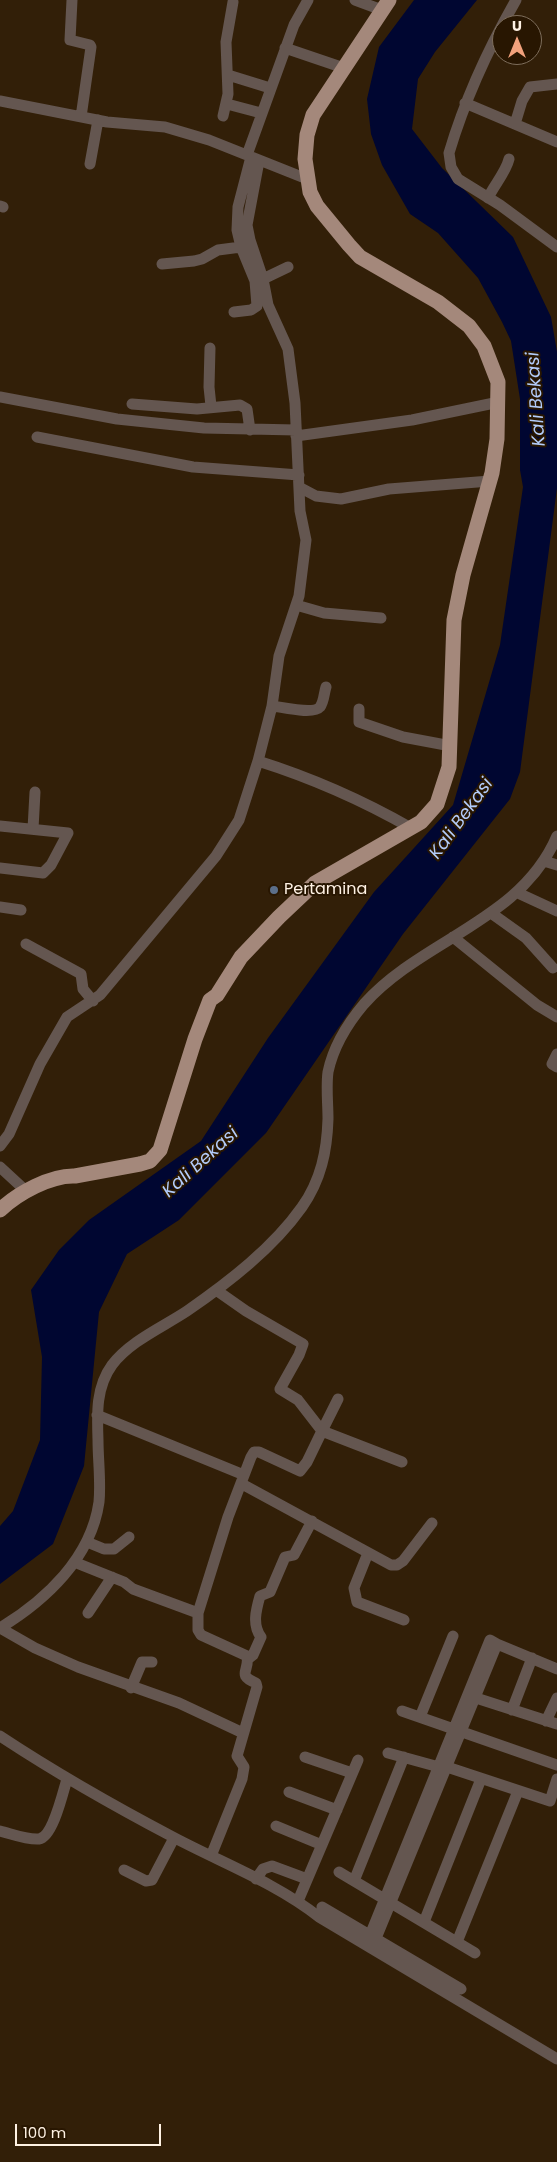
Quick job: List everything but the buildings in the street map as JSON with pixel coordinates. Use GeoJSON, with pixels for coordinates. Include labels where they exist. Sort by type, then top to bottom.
{"type":"FeatureCollection","features":[{"type":"Feature","properties":{"kind":"main road"},"geometry":{"type":"LineString","coordinates":[[0,1210],[26,1191],[44,1181],[150,1161],[160,1150],[195,1039],[210,1000],[217,995],[241,957],[278,917],[315,883],[421,822],[437,804],[446,782],[451,746],[451,689],[456,605],[490,481],[497,439],[498,382],[489,358],[469,326],[438,302],[360,257],[317,206],[307,179],[305,147],[309,127],[317,108],[386,5]]}},
{"type":"Feature","properties":{"kind":"street"},"geometry":{"type":"LineString","coordinates":[[72,0],[70,40],[90,45],[91,47],[81,117]]}},
{"type":"Feature","properties":{"kind":"street"},"geometry":{"type":"LineString","coordinates":[[0,1146],[40,1064],[67,1017],[100,995],[216,856],[239,820],[258,761],[272,706],[279,656],[301,588],[306,540],[300,511],[296,433],[288,349],[262,306],[252,272],[241,247],[237,219],[261,113],[294,25],[308,0]]}},
{"type":"Feature","properties":{"kind":"street"},"geometry":{"type":"LineString","coordinates":[[356,0],[386,5]]}},
{"type":"Feature","properties":{"kind":"street"},"geometry":{"type":"LineString","coordinates":[[516,0],[487,55],[465,103],[448,160],[458,179],[557,247]]}},
{"type":"Feature","properties":{"kind":"street"},"geometry":{"type":"LineString","coordinates":[[223,116],[227,104],[226,42],[233,2]]}},
{"type":"Feature","properties":{"kind":"street"},"geometry":{"type":"LineString","coordinates":[[285,48],[344,68]]}},
{"type":"Feature","properties":{"kind":"street"},"geometry":{"type":"LineString","coordinates":[[228,74],[270,88]]}},
{"type":"Feature","properties":{"kind":"street"},"geometry":{"type":"LineString","coordinates":[[515,124],[522,101],[530,87],[557,84]]}},
{"type":"Feature","properties":{"kind":"street"},"geometry":{"type":"LineString","coordinates":[[0,101],[98,120],[165,127],[209,140],[307,179]]}},
{"type":"Feature","properties":{"kind":"street"},"geometry":{"type":"LineString","coordinates":[[465,103],[557,142]]}},
{"type":"Feature","properties":{"kind":"street"},"geometry":{"type":"LineString","coordinates":[[227,104],[261,113]]}},
{"type":"Feature","properties":{"kind":"street"},"geometry":{"type":"LineString","coordinates":[[90,164],[98,120]]}},
{"type":"Feature","properties":{"kind":"street"},"geometry":{"type":"LineString","coordinates":[[252,158],[247,225],[263,279],[262,306]]}},
{"type":"Feature","properties":{"kind":"street"},"geometry":{"type":"LineString","coordinates":[[488,198],[507,166],[509,159]]}},
{"type":"Feature","properties":{"kind":"street"},"geometry":{"type":"LineString","coordinates":[[162,264],[194,261],[202,259],[218,250],[241,247]]}},
{"type":"Feature","properties":{"kind":"street"},"geometry":{"type":"LineString","coordinates":[[263,279],[288,268]]}},
{"type":"Feature","properties":{"kind":"street"},"geometry":{"type":"LineString","coordinates":[[234,312],[251,310],[262,306]]}},
{"type":"Feature","properties":{"kind":"street"},"geometry":{"type":"LineString","coordinates":[[210,348],[209,380],[212,406]]}},
{"type":"Feature","properties":{"kind":"street"},"geometry":{"type":"LineString","coordinates":[[0,397],[116,419],[204,428],[296,433],[412,420],[499,402]]}},
{"type":"Feature","properties":{"kind":"street"},"geometry":{"type":"LineString","coordinates":[[132,404],[197,409],[212,406],[240,405],[247,409],[250,430]]}},
{"type":"Feature","properties":{"kind":"street"},"geometry":{"type":"LineString","coordinates":[[37,437],[193,467],[299,475]]}},
{"type":"Feature","properties":{"kind":"street"},"geometry":{"type":"LineString","coordinates":[[299,487],[316,496],[341,499],[389,490],[490,481]]}},
{"type":"Feature","properties":{"kind":"street"},"geometry":{"type":"LineString","coordinates":[[296,605],[324,613],[381,618]]}},
{"type":"Feature","properties":{"kind":"street"},"geometry":{"type":"LineString","coordinates":[[272,706],[308,711],[316,709],[323,700],[326,687]]}},
{"type":"Feature","properties":{"kind":"street"},"geometry":{"type":"LineString","coordinates":[[359,709],[358,718],[363,723],[403,737],[451,746]]}},
{"type":"Feature","properties":{"kind":"street"},"geometry":{"type":"LineString","coordinates":[[258,761],[290,771],[343,793],[410,828]]}},
{"type":"Feature","properties":{"kind":"street"},"geometry":{"type":"LineString","coordinates":[[33,829],[35,792]]}},
{"type":"Feature","properties":{"kind":"street"},"geometry":{"type":"LineString","coordinates":[[0,826],[68,833],[51,865],[43,872],[0,868]]}},
{"type":"Feature","properties":{"kind":"street"},"geometry":{"type":"LineString","coordinates":[[243,1732],[179,1703],[132,1688],[35,1648],[0,1628],[27,1611],[45,1596],[74,1562],[87,1542],[99,1502],[97,1415],[99,1395],[106,1373],[121,1355],[216,1290],[268,1245],[293,1218],[311,1192],[324,1160],[327,1142],[329,1070],[343,1034],[356,1014],[367,1001],[393,978],[518,893],[544,861],[557,836]]}},
{"type":"Feature","properties":{"kind":"street"},"geometry":{"type":"LineString","coordinates":[[544,861],[557,865]]}},
{"type":"Feature","properties":{"kind":"street"},"geometry":{"type":"LineString","coordinates":[[518,893],[557,911]]}},
{"type":"Feature","properties":{"kind":"street"},"geometry":{"type":"LineString","coordinates":[[0,907],[21,910]]}},
{"type":"Feature","properties":{"kind":"street"},"geometry":{"type":"LineString","coordinates":[[491,913],[526,938],[553,968]]}},
{"type":"Feature","properties":{"kind":"street"},"geometry":{"type":"LineString","coordinates":[[453,937],[537,1005],[557,1017]]}},
{"type":"Feature","properties":{"kind":"street"},"geometry":{"type":"LineString","coordinates":[[26,944],[81,974],[83,989],[93,1001]]}},
{"type":"Feature","properties":{"kind":"street"},"geometry":{"type":"LineString","coordinates":[[557,1054],[552,1064],[557,1067]]}},
{"type":"Feature","properties":{"kind":"street"},"geometry":{"type":"LineString","coordinates":[[0,1121],[7,1130]]}},
{"type":"Feature","properties":{"kind":"street"},"geometry":{"type":"LineString","coordinates":[[0,1166],[26,1191]]}},
{"type":"Feature","properties":{"kind":"street"},"geometry":{"type":"LineString","coordinates":[[216,1290],[246,1311],[303,1344],[280,1390],[298,1400],[322,1431],[402,1462]]}},
{"type":"Feature","properties":{"kind":"street"},"geometry":{"type":"LineString","coordinates":[[248,1659],[245,1654],[201,1635],[198,1630],[198,1613],[228,1517],[253,1453],[257,1452],[300,1472],[307,1462],[338,1399]]}},
{"type":"Feature","properties":{"kind":"street"},"geometry":{"type":"LineString","coordinates":[[97,1415],[243,1480],[385,1563],[397,1565],[432,1523]]}},
{"type":"Feature","properties":{"kind":"street"},"geometry":{"type":"LineString","coordinates":[[211,1856],[242,1780],[244,1767],[237,1756],[257,1687],[256,1682],[247,1680],[244,1676],[248,1659],[253,1655],[261,1637],[255,1625],[260,1596],[270,1592],[285,1557],[294,1556],[312,1521]]}},
{"type":"Feature","properties":{"kind":"street"},"geometry":{"type":"LineString","coordinates":[[87,1542],[114,1550],[128,1537]]}},
{"type":"Feature","properties":{"kind":"street"},"geometry":{"type":"LineString","coordinates":[[368,1553],[354,1588],[357,1602],[404,1620]]}},
{"type":"Feature","properties":{"kind":"street"},"geometry":{"type":"LineString","coordinates":[[74,1562],[112,1576],[133,1589],[198,1613]]}},
{"type":"Feature","properties":{"kind":"street"},"geometry":{"type":"LineString","coordinates":[[88,1613],[112,1576]]}},
{"type":"Feature","properties":{"kind":"street"},"geometry":{"type":"LineString","coordinates":[[420,1718],[453,1636]]}},
{"type":"Feature","properties":{"kind":"street"},"geometry":{"type":"LineString","coordinates":[[371,1941],[458,1731],[490,1640],[557,1669]]}},
{"type":"Feature","properties":{"kind":"street"},"geometry":{"type":"LineString","coordinates":[[458,1731],[476,1698],[496,1644]]}},
{"type":"Feature","properties":{"kind":"street"},"geometry":{"type":"LineString","coordinates":[[512,1710],[532,1658]]}},
{"type":"Feature","properties":{"kind":"street"},"geometry":{"type":"LineString","coordinates":[[132,1688],[141,1664],[152,1662]]}},
{"type":"Feature","properties":{"kind":"street"},"geometry":{"type":"LineString","coordinates":[[476,1698],[552,1723],[557,1698]]}},
{"type":"Feature","properties":{"kind":"street"},"geometry":{"type":"LineString","coordinates":[[402,1711],[557,1764]]}},
{"type":"Feature","properties":{"kind":"street"},"geometry":{"type":"LineString","coordinates":[[0,1736],[67,1779],[174,1838],[298,1900],[319,1917],[371,1941],[461,1989]]}},
{"type":"Feature","properties":{"kind":"street"},"geometry":{"type":"LineString","coordinates":[[388,1753],[443,1767],[550,1801],[557,1779]]}},
{"type":"Feature","properties":{"kind":"street"},"geometry":{"type":"LineString","coordinates":[[305,1757],[352,1774]]}},
{"type":"Feature","properties":{"kind":"street"},"geometry":{"type":"LineString","coordinates":[[354,1881],[404,1758]]}},
{"type":"Feature","properties":{"kind":"street"},"geometry":{"type":"LineString","coordinates":[[298,1900],[358,1760]]}},
{"type":"Feature","properties":{"kind":"street"},"geometry":{"type":"LineString","coordinates":[[0,1831],[38,1839],[47,1836],[67,1779]]}},
{"type":"Feature","properties":{"kind":"street"},"geometry":{"type":"LineString","coordinates":[[424,1922],[481,1779]]}},
{"type":"Feature","properties":{"kind":"street"},"geometry":{"type":"LineString","coordinates":[[457,1942],[518,1791]]}},
{"type":"Feature","properties":{"kind":"street"},"geometry":{"type":"LineString","coordinates":[[289,1792],[336,1810]]}},
{"type":"Feature","properties":{"kind":"street"},"geometry":{"type":"LineString","coordinates":[[276,1826],[322,1845]]}},
{"type":"Feature","properties":{"kind":"street"},"geometry":{"type":"LineString","coordinates":[[124,1870],[146,1881],[152,1880],[174,1838]]}},
{"type":"Feature","properties":{"kind":"street"},"geometry":{"type":"LineString","coordinates":[[256,1879],[263,1870],[272,1866],[307,1880]]}},
{"type":"Feature","properties":{"kind":"street"},"geometry":{"type":"LineString","coordinates":[[339,1872],[476,1953]]}},
{"type":"Feature","properties":{"kind":"street"},"geometry":{"type":"LineString","coordinates":[[322,1907],[371,1941],[557,2059]]}},
{"type":"Feature","properties":{"kind":"water","name":"Kali Bekasi"},"geometry":{"type":"Polygon","coordinates":[[[414,0],[477,0],[435,52],[418,79],[412,129],[442,168],[513,237],[551,317],[557,352],[557,488],[520,772],[510,799],[403,934],[266,1133],[179,1220],[127,1254],[99,1312],[84,1466],[53,1544],[0,1584],[0,1526],[13,1511],[40,1440],[42,1357],[31,1290],[59,1250],[89,1220],[201,1141],[268,1038],[374,892],[453,805],[500,645],[523,487],[520,470],[520,399],[511,341],[478,278],[438,233],[410,214],[382,165],[371,134],[367,99],[379,47],[414,0]]]}},
{"type":"Feature","properties":{"kind":"place","name":"Pertamina"},"geometry":{"type":"Point","coordinates":[274,890]}}]}
